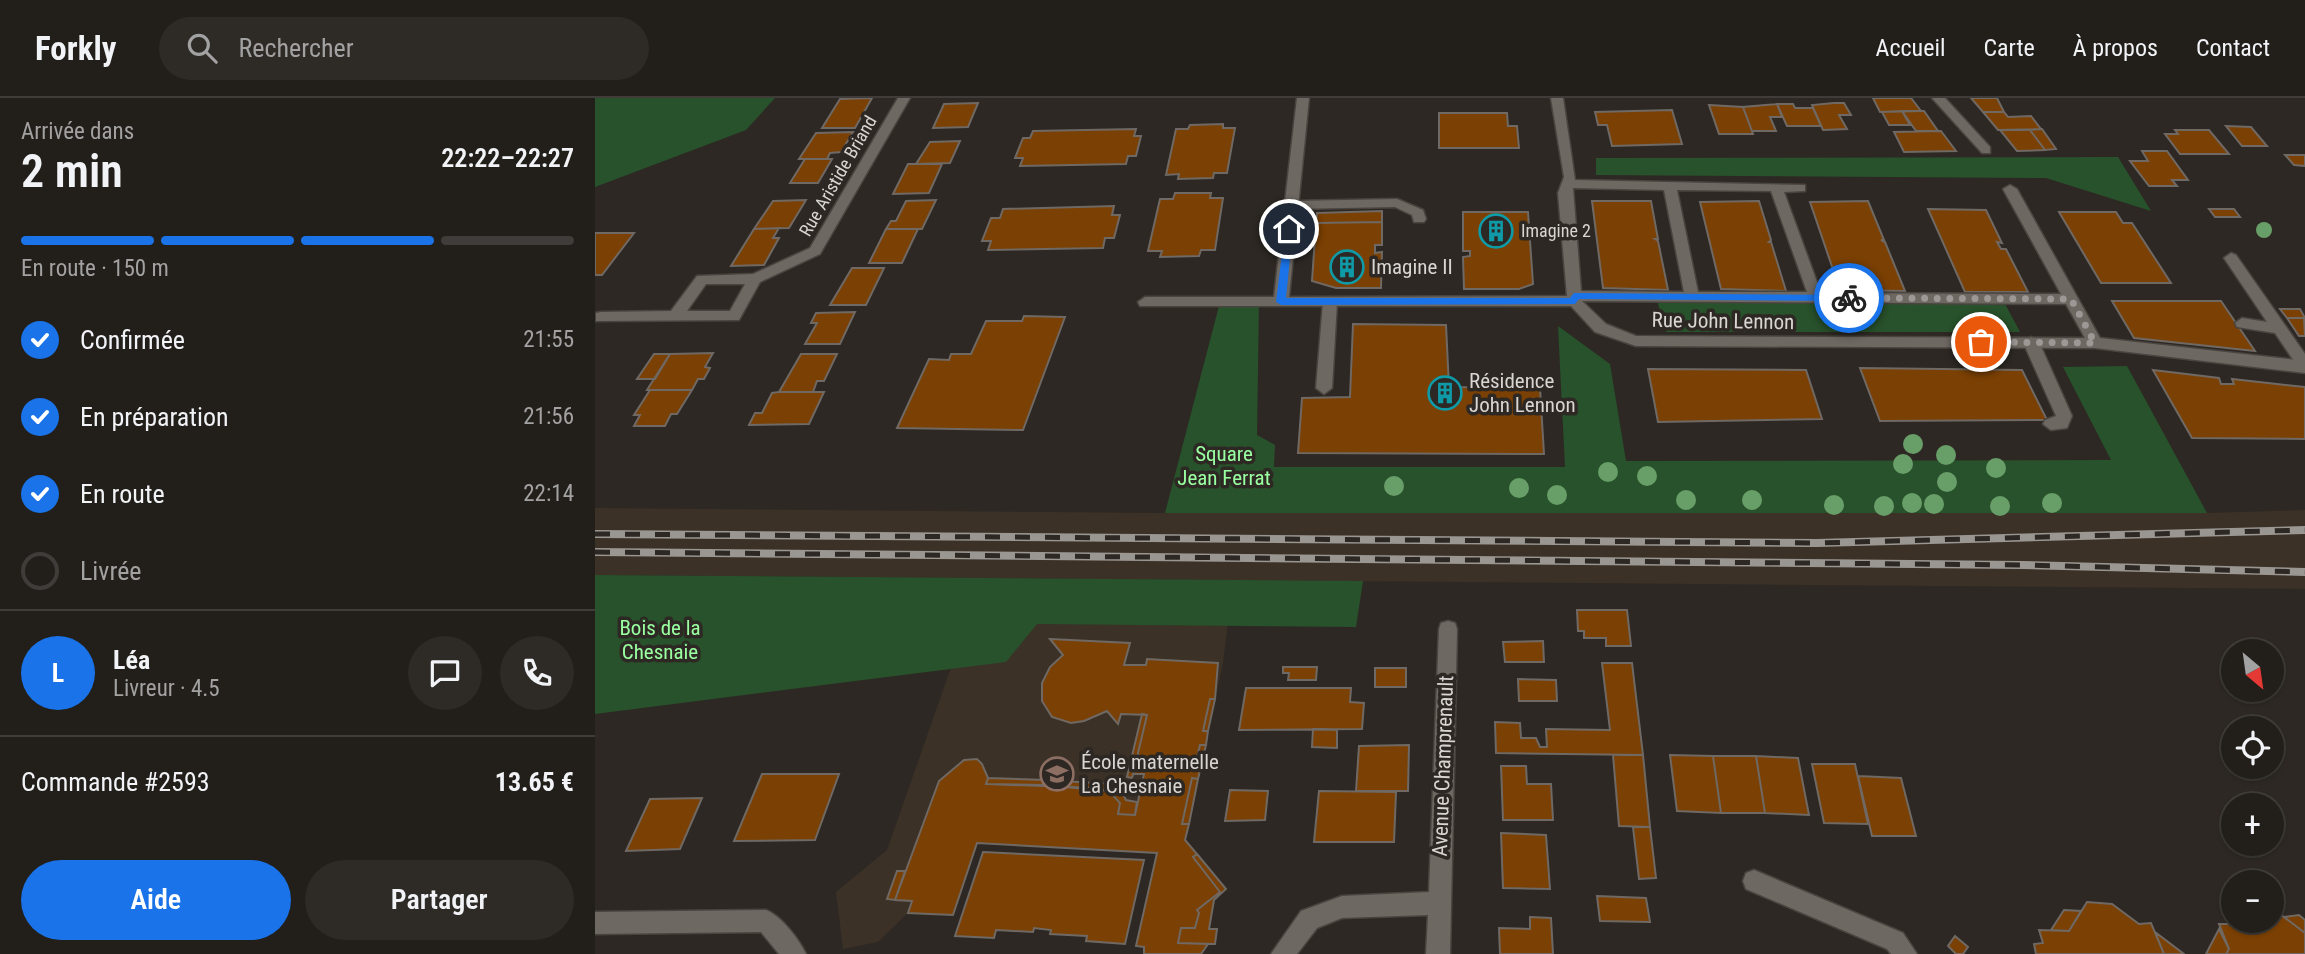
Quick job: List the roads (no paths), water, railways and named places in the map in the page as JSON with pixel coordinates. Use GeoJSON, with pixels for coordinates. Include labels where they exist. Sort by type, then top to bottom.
{"type":"FeatureCollection","features":[{"type":"Feature","properties":{"kind":"street","name":"Rue Aristide Briand"},"geometry":{"type":"LineString","coordinates":[[755,279],[815,251],[904,98]]}},
{"type":"Feature","properties":{"kind":"street"},"geometry":{"type":"LineString","coordinates":[[1281,302],[1303,98]]}},
{"type":"Feature","properties":{"kind":"street"},"geometry":{"type":"LineString","coordinates":[[1557,98],[1570,177],[1566,192],[1575,299]]}},
{"type":"Feature","properties":{"kind":"street"},"geometry":{"type":"LineString","coordinates":[[1938,98],[1986,150]]}},
{"type":"Feature","properties":{"kind":"street"},"geometry":{"type":"LineString","coordinates":[[1568,184],[1800,188]]}},
{"type":"Feature","properties":{"kind":"street"},"geometry":{"type":"LineString","coordinates":[[1670,187],[1692,297]]}},
{"type":"Feature","properties":{"kind":"street"},"geometry":{"type":"LineString","coordinates":[[1776,188],[1816,298]]}},
{"type":"Feature","properties":{"kind":"street"},"geometry":{"type":"LineString","coordinates":[[2010,189],[2095,343]]}},
{"type":"Feature","properties":{"kind":"street"},"geometry":{"type":"LineString","coordinates":[[1292,205],[1397,203],[1417,213],[1419,219]]}},
{"type":"Feature","properties":{"kind":"street"},"geometry":{"type":"LineString","coordinates":[[2231,258],[2305,367]]}},
{"type":"Feature","properties":{"kind":"street"},"geometry":{"type":"LineString","coordinates":[[601,317],[675,317],[734,316],[755,279],[702,279],[675,317]]}},
{"type":"Feature","properties":{"kind":"street"},"geometry":{"type":"LineString","coordinates":[[1145,302],[1692,297],[2071,299]]}},
{"type":"Feature","properties":{"kind":"street","name":"Rue John Lennon"},"geometry":{"type":"LineString","coordinates":[[1575,299],[1594,326],[1606,334],[1636,341],[2095,343],[2305,367]]}},
{"type":"Feature","properties":{"kind":"street"},"geometry":{"type":"LineString","coordinates":[[1324,388],[1330,302]]}},
{"type":"Feature","properties":{"kind":"street"},"geometry":{"type":"LineString","coordinates":[[2242,323],[2280,329]]}},
{"type":"Feature","properties":{"kind":"street"},"geometry":{"type":"LineString","coordinates":[[2031,342],[2064,416],[2061,424],[2051,424]]}},
{"type":"Feature","properties":{"kind":"street","name":"Avenue Champrenault"},"geometry":{"type":"LineString","coordinates":[[1438,954],[1448,629]]}},
{"type":"Feature","properties":{"kind":"street"},"geometry":{"type":"LineString","coordinates":[[1754,881],[1895,941],[1905,954]]}},
{"type":"Feature","properties":{"kind":"street"},"geometry":{"type":"LineString","coordinates":[[1283,954],[1309,919],[1342,907],[1438,903]]}},
{"type":"Feature","properties":{"kind":"street"},"geometry":{"type":"LineString","coordinates":[[595,923],[766,921],[794,954]]}},
{"type":"Feature","properties":{"kind":"railway"},"geometry":{"type":"LineString","coordinates":[[595,534],[1817,543],[2305,530]]}},
{"type":"Feature","properties":{"kind":"railway"},"geometry":{"type":"LineString","coordinates":[[595,552],[2022,565],[2305,572]]}},
{"type":"Feature","properties":{"kind":"place","name":"Imagine 2"},"geometry":{"type":"Point","coordinates":[1496,231]}},
{"type":"Feature","properties":{"kind":"place","name":"Imagine II"},"geometry":{"type":"Point","coordinates":[1347,267]}},
{"type":"Feature","properties":{"kind":"place","name":"Résidence John Lennon"},"geometry":{"type":"Point","coordinates":[1445,393]}},
{"type":"Feature","properties":{"kind":"place","name":"École maternelle La Chesnaie"},"geometry":{"type":"Point","coordinates":[1057,774]}},
{"type":"Feature","properties":{"kind":"park label","name":"Square Jean Ferrat"},"geometry":{"type":"Point","coordinates":[1224,466]}},
{"type":"Feature","properties":{"kind":"park label","name":"Bois de la Chesnaie"},"geometry":{"type":"Point","coordinates":[660,640]}}]}
